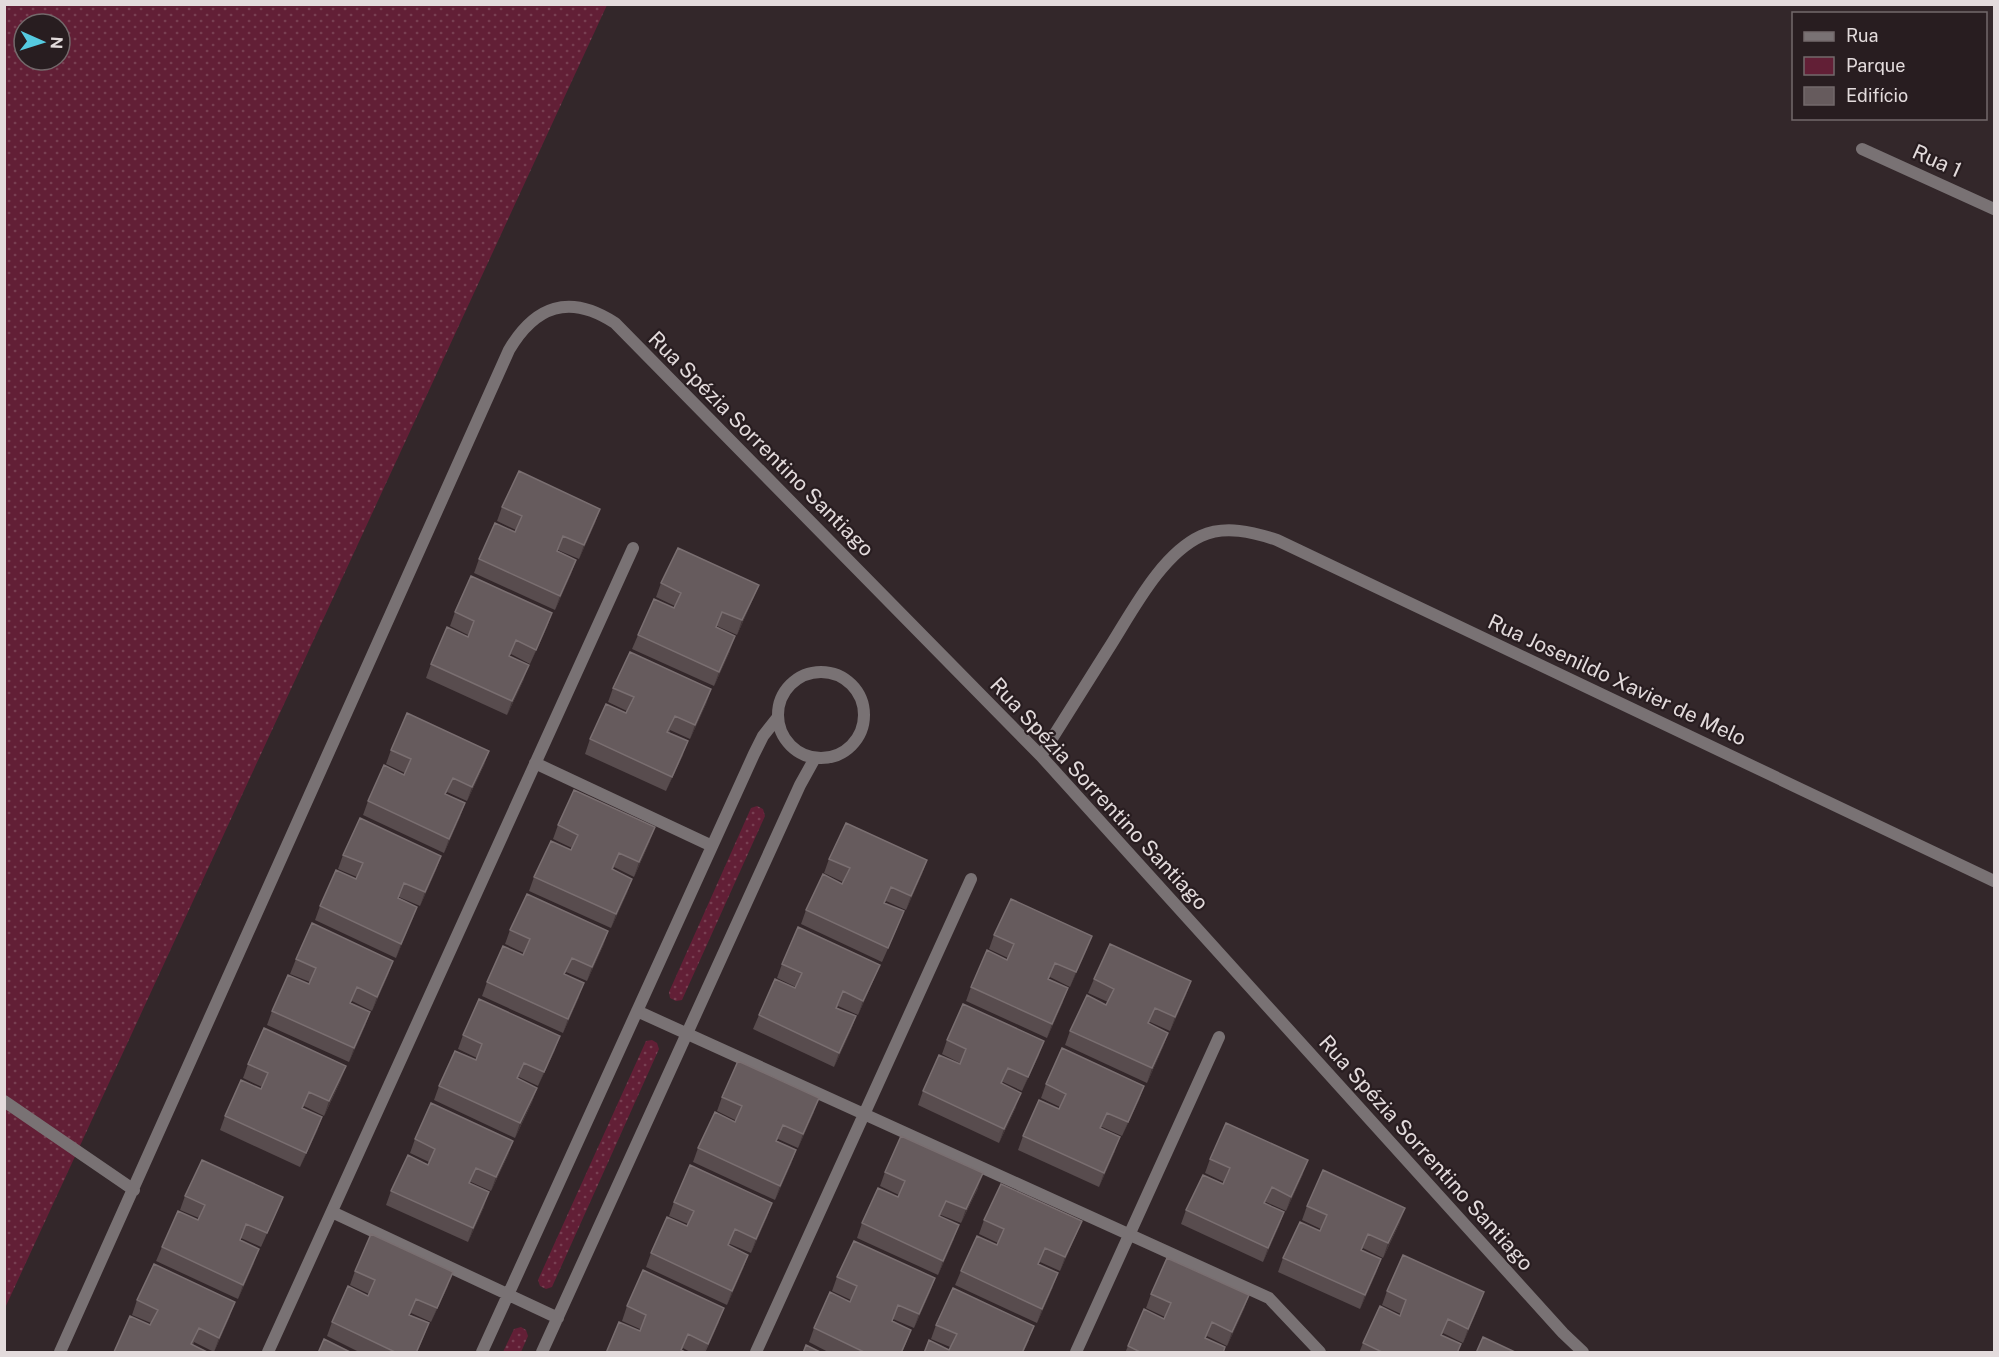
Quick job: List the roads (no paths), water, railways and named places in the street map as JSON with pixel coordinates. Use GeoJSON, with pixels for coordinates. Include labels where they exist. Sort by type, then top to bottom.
{"type":"FeatureCollection","features":[{"type":"Feature","properties":{"kind":"street","name":"Rua 1"},"geometry":{"type":"LineString","coordinates":[[1863,149],[1995,209]]}},
{"type":"Feature","properties":{"kind":"street","name":"Rua Spézia Sorrentino Santiago"},"geometry":{"type":"LineString","coordinates":[[134,1190],[509,350],[531,320],[554,309],[579,308],[591,310],[615,323],[1041,756],[1583,1353]]}},
{"type":"Feature","properties":{"kind":"street","name":"Rua Josenildo Xavier de Melo"},"geometry":{"type":"LineString","coordinates":[[1041,756],[1144,593],[1165,566],[1190,542],[1204,535],[1218,531],[1255,532],[1277,540],[1995,881]]}},
{"type":"Feature","properties":{"kind":"street"},"geometry":{"type":"LineString","coordinates":[[268,1353],[633,548]]}},
{"type":"Feature","properties":{"kind":"street"},"geometry":{"type":"LineString","coordinates":[[482,1353],[712,846],[763,736],[778,717],[781,702],[788,689],[799,678],[813,673],[828,673],[842,677],[854,687],[861,700],[864,714],[862,729],[855,742],[844,752],[830,758],[815,758],[801,753],[789,744],[778,717]]}},
{"type":"Feature","properties":{"kind":"street"},"geometry":{"type":"LineString","coordinates":[[542,1353],[815,758]]}},
{"type":"Feature","properties":{"kind":"street"},"geometry":{"type":"LineString","coordinates":[[535,763],[712,846]]}},
{"type":"Feature","properties":{"kind":"street"},"geometry":{"type":"LineString","coordinates":[[756,1353],[971,879]]}},
{"type":"Feature","properties":{"kind":"street"},"geometry":{"type":"LineString","coordinates":[[637,1011],[1269,1298],[1320,1353]]}},
{"type":"Feature","properties":{"kind":"street"},"geometry":{"type":"LineString","coordinates":[[1076,1353],[1219,1036]]}},
{"type":"Feature","properties":{"kind":"street"},"geometry":{"type":"LineString","coordinates":[[4,1101],[134,1190],[60,1353]]}},
{"type":"Feature","properties":{"kind":"street"},"geometry":{"type":"LineString","coordinates":[[332,1212],[558,1318]]}}]}
